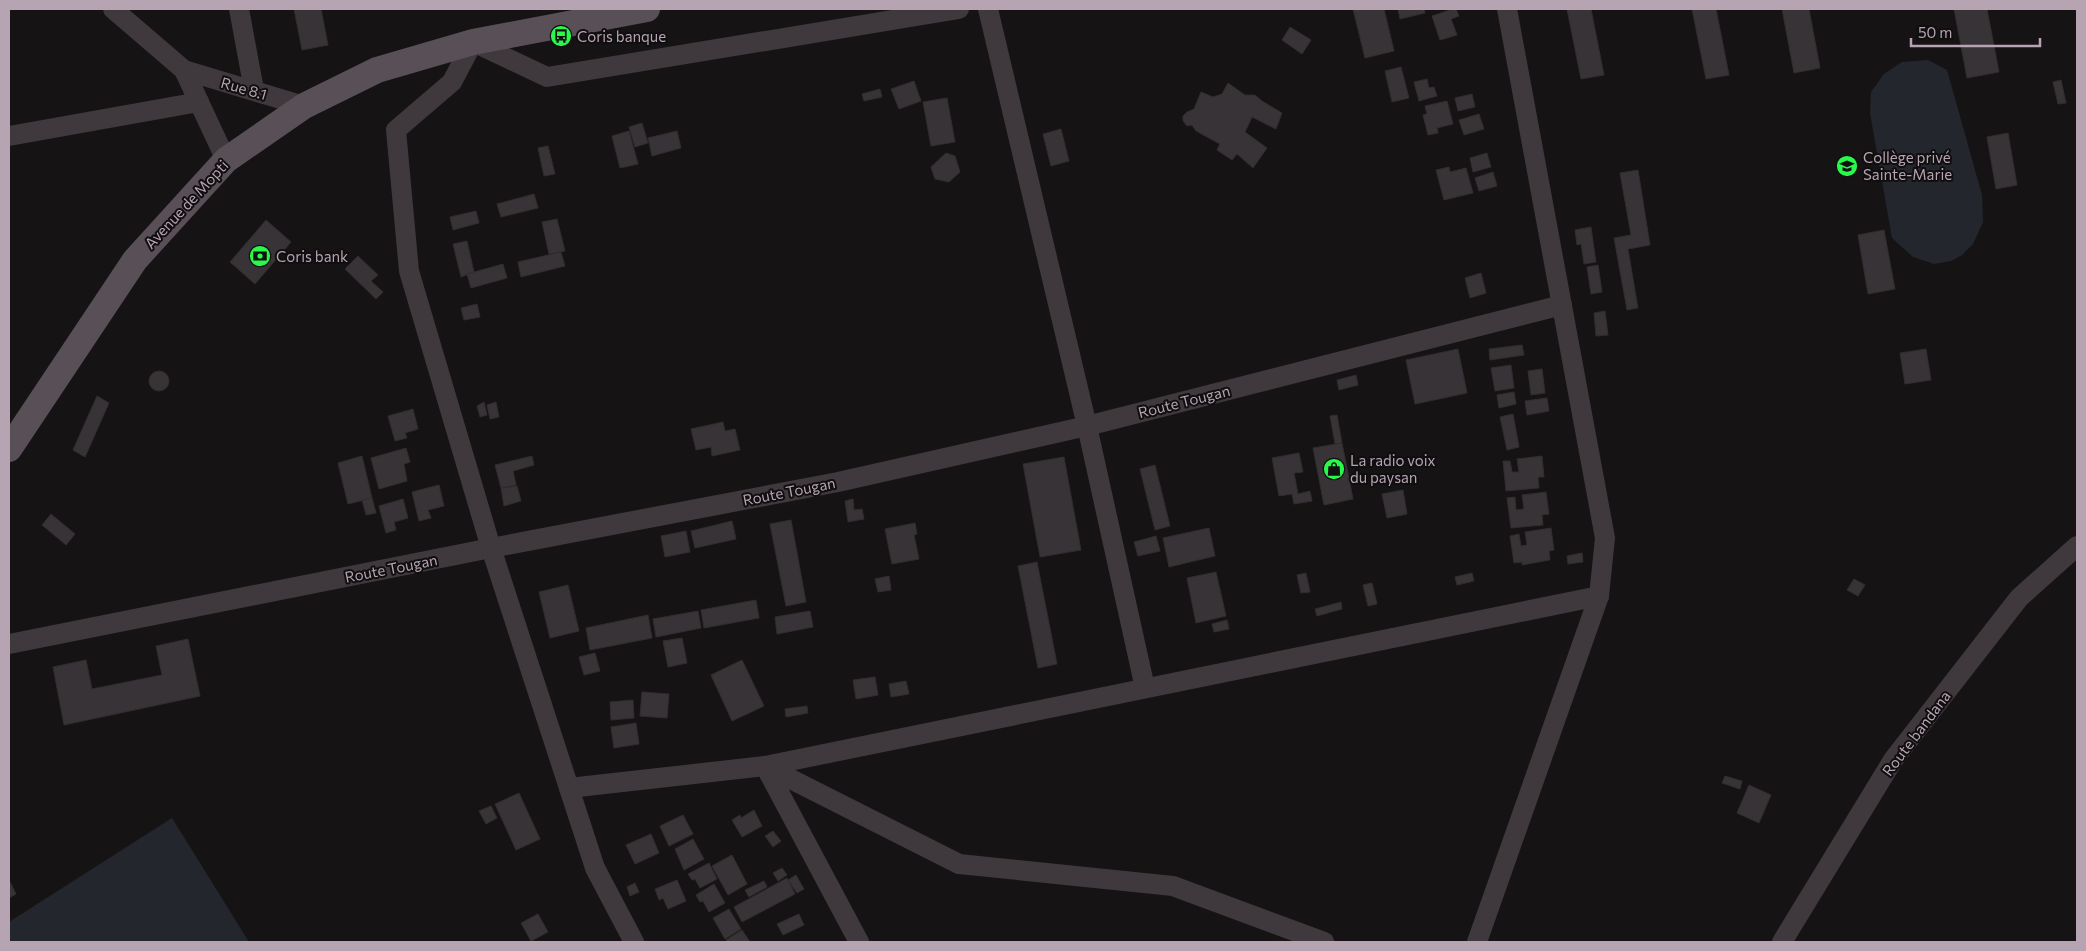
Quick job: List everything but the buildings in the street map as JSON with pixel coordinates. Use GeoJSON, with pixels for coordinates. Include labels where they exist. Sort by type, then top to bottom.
{"type":"FeatureCollection","features":[{"type":"Feature","properties":{"kind":"main road","name":"Avenue de Mopti"},"geometry":{"type":"LineString","coordinates":[[9,449],[135,260],[226,160],[304,106],[377,70],[473,42],[647,9]]}},
{"type":"Feature","properties":{"kind":"street","name":"Rue 8.1"},"geometry":{"type":"LineString","coordinates":[[113,9],[184,70],[226,160]]}},
{"type":"Feature","properties":{"kind":"street"},"geometry":{"type":"LineString","coordinates":[[239,9],[254,90]]}},
{"type":"Feature","properties":{"kind":"street"},"geometry":{"type":"LineString","coordinates":[[634,942],[595,868],[491,548],[409,271],[396,130],[452,82],[473,42],[547,77],[959,9]]}},
{"type":"Feature","properties":{"kind":"street"},"geometry":{"type":"LineString","coordinates":[[988,9],[1087,426],[1146,688]]}},
{"type":"Feature","properties":{"kind":"street"},"geometry":{"type":"LineString","coordinates":[[1477,942],[1599,596],[1605,538],[1507,9]]}},
{"type":"Feature","properties":{"kind":"street","name":"Rue 8.1"},"geometry":{"type":"LineString","coordinates":[[184,70],[304,106]]}},
{"type":"Feature","properties":{"kind":"street"},"geometry":{"type":"LineString","coordinates":[[9,136],[199,102]]}},
{"type":"Feature","properties":{"kind":"street","name":"Route Tougan"},"geometry":{"type":"LineString","coordinates":[[9,644],[491,548],[838,482],[1087,426],[1562,305]]}},
{"type":"Feature","properties":{"kind":"street","name":"Route bandana"},"geometry":{"type":"LineString","coordinates":[[1782,942],[1894,760],[2019,598],[2077,546]]}},
{"type":"Feature","properties":{"kind":"street"},"geometry":{"type":"LineString","coordinates":[[569,788],[765,766],[1599,596]]}},
{"type":"Feature","properties":{"kind":"street"},"geometry":{"type":"LineString","coordinates":[[765,766],[860,942]]}},
{"type":"Feature","properties":{"kind":"street"},"geometry":{"type":"LineString","coordinates":[[765,766],[959,864],[1173,886],[1324,942]]}},
{"type":"Feature","properties":{"kind":"shaded area"},"geometry":{"type":"Polygon","coordinates":[[[1928,60],[1947,70],[1982,195],[1983,222],[1973,244],[1962,255],[1951,261],[1934,264],[1913,257],[1892,238],[1870,113],[1871,92],[1884,74],[1902,62],[1928,60]]]}},
{"type":"Feature","properties":{"kind":"shaded area"},"geometry":{"type":"Polygon","coordinates":[[[172,818],[249,942],[9,942],[9,922],[172,818]]]}},
{"type":"Feature","properties":{"kind":"place","name":"Coris banque"},"geometry":{"type":"Point","coordinates":[561,36]}},
{"type":"Feature","properties":{"kind":"place","name":"Collège privé Sainte-Marie"},"geometry":{"type":"Point","coordinates":[1847,166]}},
{"type":"Feature","properties":{"kind":"place","name":"Coris bank"},"geometry":{"type":"Point","coordinates":[260,256]}},
{"type":"Feature","properties":{"kind":"place","name":"La radio voix du paysan"},"geometry":{"type":"Point","coordinates":[1334,469]}}]}
